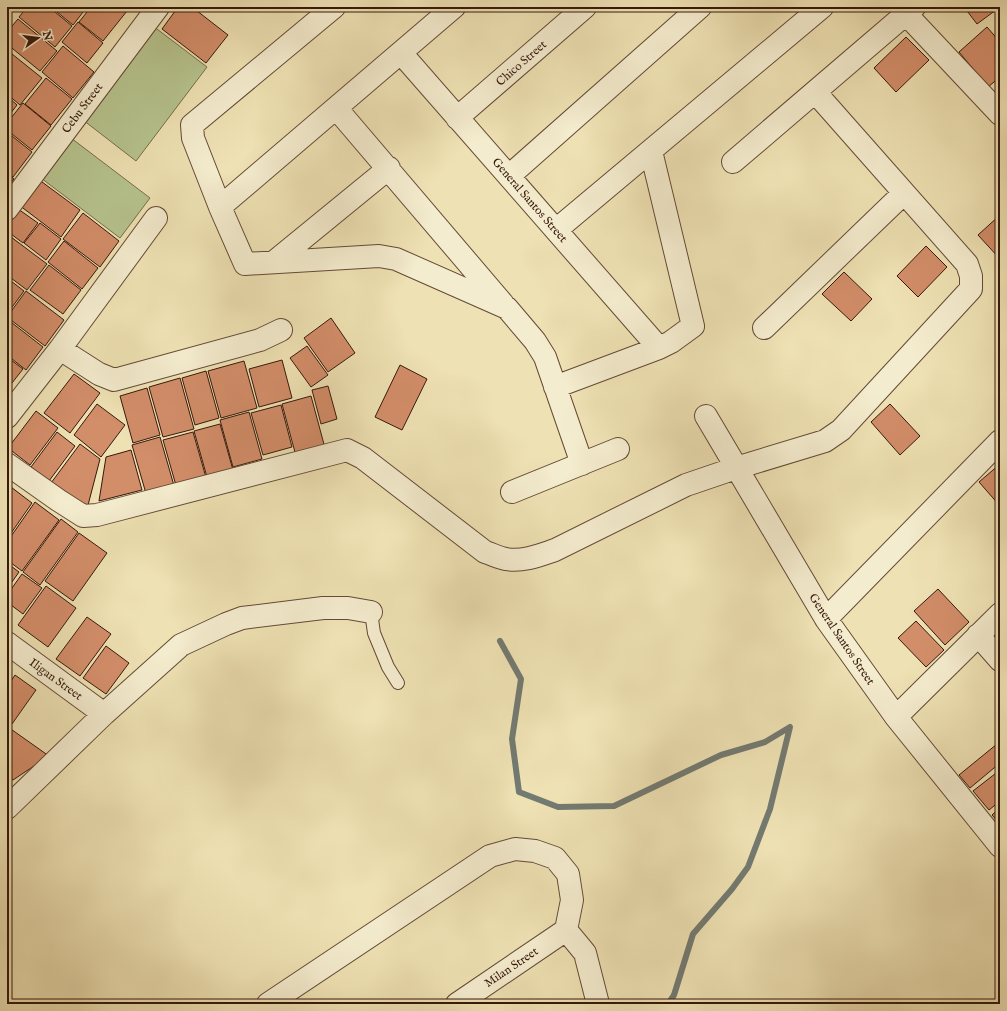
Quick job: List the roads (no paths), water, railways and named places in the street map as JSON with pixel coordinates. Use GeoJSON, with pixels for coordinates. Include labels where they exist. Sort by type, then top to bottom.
{"type":"FeatureCollection","features":[{"type":"Feature","properties":{"kind":"street","name":"Cebu Street"},"geometry":{"type":"LineString","coordinates":[[7,209],[158,7]]}},
{"type":"Feature","properties":{"kind":"street"},"geometry":{"type":"LineString","coordinates":[[334,7],[192,125],[193,138],[220,207],[245,264],[379,256],[396,259],[507,308]]}},
{"type":"Feature","properties":{"kind":"street"},"geometry":{"type":"LineString","coordinates":[[220,207],[454,7]]}},
{"type":"Feature","properties":{"kind":"street","name":"Chico Street"},"geometry":{"type":"LineString","coordinates":[[457,118],[585,7]]}},
{"type":"Feature","properties":{"kind":"street"},"geometry":{"type":"LineString","coordinates":[[509,176],[700,7]]}},
{"type":"Feature","properties":{"kind":"street"},"geometry":{"type":"LineString","coordinates":[[556,230],[651,151],[812,10]]}},
{"type":"Feature","properties":{"kind":"street"},"geometry":{"type":"LineString","coordinates":[[733,162],[910,10],[997,105]]}},
{"type":"Feature","properties":{"kind":"street","name":"General Santos Street"},"geometry":{"type":"LineString","coordinates":[[401,53],[659,348]]}},
{"type":"Feature","properties":{"kind":"street"},"geometry":{"type":"LineString","coordinates":[[7,464],[83,516],[97,515],[347,450],[363,458],[485,552],[506,559],[522,559],[555,550],[686,485],[824,441],[841,430],[971,289],[971,276],[967,264],[815,92]]}},
{"type":"Feature","properties":{"kind":"street"},"geometry":{"type":"LineString","coordinates":[[336,108],[389,168],[535,341],[545,357],[582,464]]}},
{"type":"Feature","properties":{"kind":"street"},"geometry":{"type":"LineString","coordinates":[[555,387],[659,348],[671,342],[693,326],[651,151]]}},
{"type":"Feature","properties":{"kind":"street"},"geometry":{"type":"LineString","coordinates":[[274,262],[389,168]]}},
{"type":"Feature","properties":{"kind":"street"},"geometry":{"type":"LineString","coordinates":[[764,328],[904,192]]}},
{"type":"Feature","properties":{"kind":"street"},"geometry":{"type":"LineString","coordinates":[[7,417],[60,349],[156,218]]}},
{"type":"Feature","properties":{"kind":"street"},"geometry":{"type":"LineString","coordinates":[[60,349],[99,374],[114,380],[260,340],[281,330]]}},
{"type":"Feature","properties":{"kind":"street","name":"General Santos Street"},"geometry":{"type":"LineString","coordinates":[[706,416],[826,619],[896,717],[1000,846]]}},
{"type":"Feature","properties":{"kind":"street"},"geometry":{"type":"LineString","coordinates":[[826,619],[1000,441]]}},
{"type":"Feature","properties":{"kind":"street"},"geometry":{"type":"LineString","coordinates":[[512,492],[618,449]]}},
{"type":"Feature","properties":{"kind":"street"},"geometry":{"type":"LineString","coordinates":[[9,802],[181,645],[242,618],[323,608],[348,608],[371,612]]}},
{"type":"Feature","properties":{"kind":"street"},"geometry":{"type":"LineString","coordinates":[[896,717],[978,634],[1000,614]]}},
{"type":"Feature","properties":{"kind":"street"},"geometry":{"type":"LineString","coordinates":[[978,634],[1000,660]]}},
{"type":"Feature","properties":{"kind":"street","name":"Iligan Street"},"geometry":{"type":"LineString","coordinates":[[7,643],[104,714]]}},
{"type":"Feature","properties":{"kind":"street"},"geometry":{"type":"LineString","coordinates":[[268,1004],[490,856],[515,849],[535,851],[555,858],[568,874],[572,900],[566,930],[585,953],[598,1004]]}},
{"type":"Feature","properties":{"kind":"street","name":"Milan Street"},"geometry":{"type":"LineString","coordinates":[[457,1004],[566,930]]}},
{"type":"Feature","properties":{"kind":"lane"},"geometry":{"type":"LineString","coordinates":[[371,612],[374,633],[388,667],[398,683]]}},
{"type":"Feature","properties":{"kind":"waterway"},"geometry":{"type":"LineString","coordinates":[[500,641],[521,679],[512,739],[519,792],[558,807],[614,806],[721,755],[765,742],[790,727],[770,809],[748,867],[732,889],[693,934],[674,995],[668,1004]]}}]}
